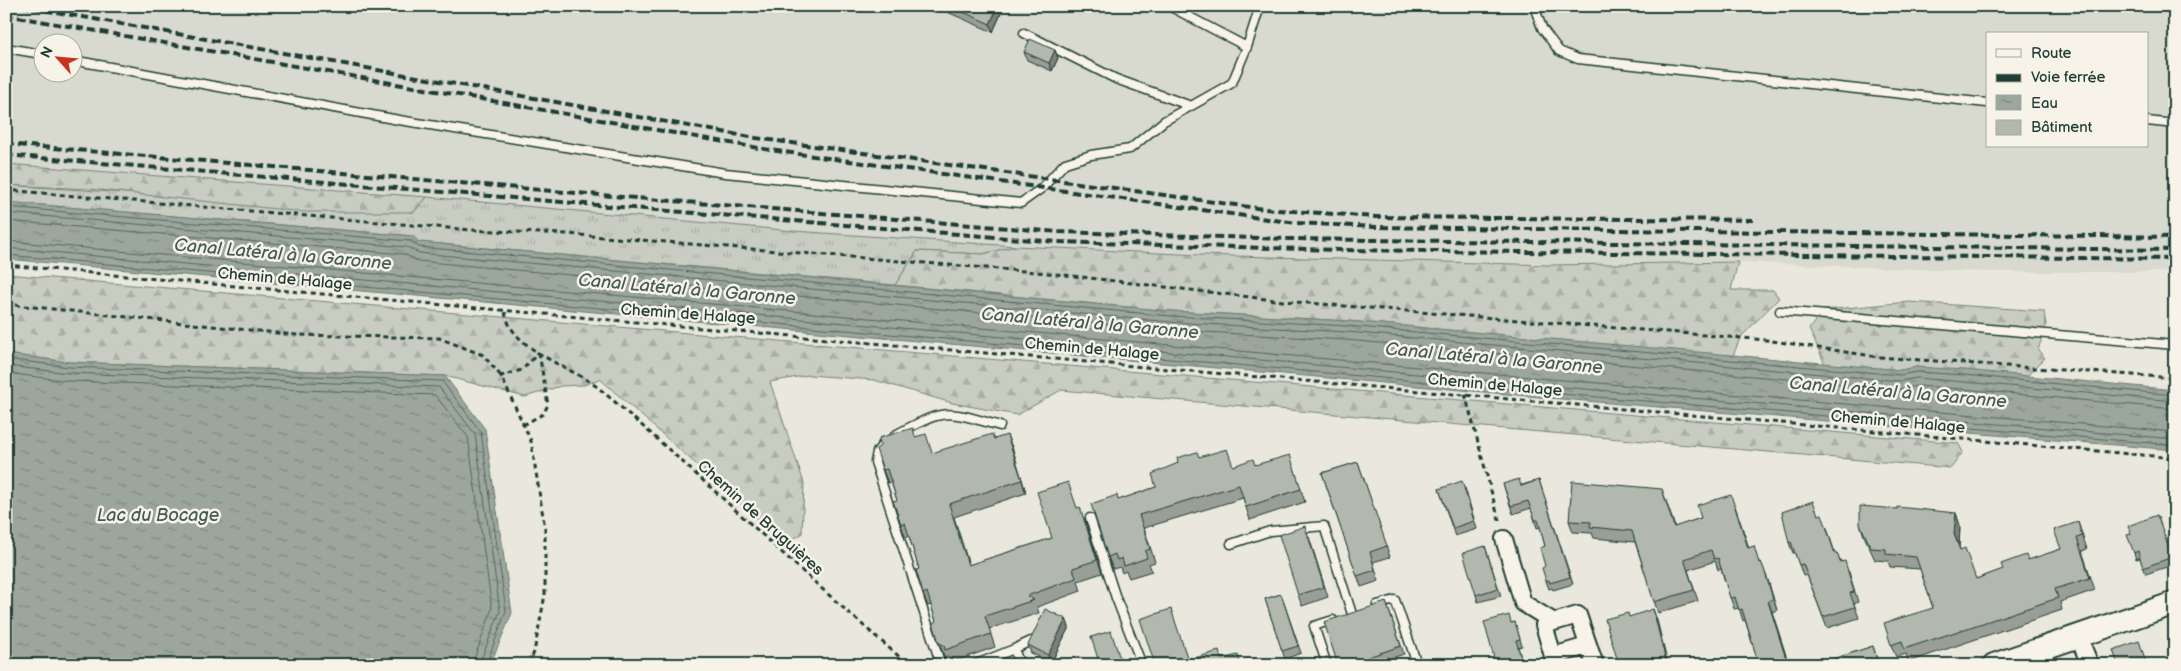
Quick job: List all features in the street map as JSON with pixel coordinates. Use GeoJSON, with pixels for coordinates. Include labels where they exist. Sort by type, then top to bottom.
{"type":"FeatureCollection","features":[{"type":"Feature","properties":{"kind":"street"},"geometry":{"type":"LineString","coordinates":[[1504,539],[1523,603],[1554,622]]}},
{"type":"Feature","properties":{"kind":"street"},"geometry":{"type":"LineString","coordinates":[[1994,665],[2175,603]]}},
{"type":"Feature","properties":{"kind":"street"},"geometry":{"type":"LineString","coordinates":[[1587,646],[1553,656],[1544,625],[1578,615],[1595,665]]}},
{"type":"Feature","properties":{"kind":"street"},"geometry":{"type":"LineString","coordinates":[[2078,635],[2090,665]]}},
{"type":"Feature","properties":{"kind":"lane"},"geometry":{"type":"LineString","coordinates":[[1169,6],[1247,47]]}},
{"type":"Feature","properties":{"kind":"lane"},"geometry":{"type":"LineString","coordinates":[[82,62],[399,120],[726,173],[1020,203],[1042,188],[1066,163],[1092,155],[1130,149],[1164,121],[1232,83],[1247,47],[1260,6]]}},
{"type":"Feature","properties":{"kind":"lane"},"geometry":{"type":"LineString","coordinates":[[1534,6],[1542,28],[1559,51],[1578,58],[1986,103]]}},
{"type":"Feature","properties":{"kind":"lane"},"geometry":{"type":"LineString","coordinates":[[1024,33],[1116,79],[1191,106]]}},
{"type":"Feature","properties":{"kind":"lane"},"geometry":{"type":"LineString","coordinates":[[6,48],[32,52]]}},
{"type":"Feature","properties":{"kind":"lane"},"geometry":{"type":"LineString","coordinates":[[2148,121],[2175,124]]}},
{"type":"Feature","properties":{"kind":"lane"},"geometry":{"type":"LineString","coordinates":[[1780,311],[2175,345]]}},
{"type":"Feature","properties":{"kind":"lane"},"geometry":{"type":"LineString","coordinates":[[944,665],[940,659],[875,462],[877,452],[889,438],[930,416],[943,413],[960,414],[1000,426]]}},
{"type":"Feature","properties":{"kind":"lane"},"geometry":{"type":"LineString","coordinates":[[1090,518],[1116,598],[1142,665]]}},
{"type":"Feature","properties":{"kind":"lane"},"geometry":{"type":"LineString","coordinates":[[1231,544],[1270,531],[1324,526],[1352,614]]}},
{"type":"Feature","properties":{"kind":"lane"},"geometry":{"type":"LineString","coordinates":[[1369,608],[1394,600],[1417,664],[1415,665]]}},
{"type":"Feature","properties":{"kind":"lane"},"geometry":{"type":"LineString","coordinates":[[1327,665],[1314,626],[1360,611]]}},
{"type":"Feature","properties":{"kind":"lane"},"geometry":{"type":"LineString","coordinates":[[974,665],[1031,641]]}},
{"type":"Feature","properties":{"kind":"lane"},"geometry":{"type":"LineString","coordinates":[[1014,649],[1020,665]]}},
{"type":"Feature","properties":{"kind":"path"},"geometry":{"type":"LineString","coordinates":[[6,190],[461,229],[567,234],[1048,273],[1283,301],[1766,340],[1879,356],[2175,378]]}},
{"type":"Feature","properties":{"kind":"path","name":"Chemin de Halage"},"geometry":{"type":"LineString","coordinates":[[6,265],[504,312],[766,332],[2175,458]]}},
{"type":"Feature","properties":{"kind":"path"},"geometry":{"type":"LineString","coordinates":[[6,304],[296,335],[440,338],[483,355],[501,376],[531,441],[545,529],[545,596],[534,652],[529,665]]}},
{"type":"Feature","properties":{"kind":"path","name":"Chemin de Bruguières"},"geometry":{"type":"LineString","coordinates":[[504,312],[507,324],[516,337],[597,386],[909,665]]}},
{"type":"Feature","properties":{"kind":"path"},"geometry":{"type":"LineString","coordinates":[[501,376],[522,370],[539,352]]}},
{"type":"Feature","properties":{"kind":"path"},"geometry":{"type":"LineString","coordinates":[[523,425],[543,414],[548,405],[539,352]]}},
{"type":"Feature","properties":{"kind":"path"},"geometry":{"type":"LineString","coordinates":[[1465,394],[1504,539]]}},
{"type":"Feature","properties":{"kind":"shaded area"},"geometry":{"type":"Polygon","coordinates":[[[6,6],[2175,6],[2175,272],[1987,272],[1738,262],[1550,265],[1200,255],[1015,246],[794,231],[427,197],[6,164],[6,6]]]}},
{"type":"Feature","properties":{"kind":"green space"},"geometry":{"type":"Polygon","coordinates":[[[6,164],[427,197],[414,212],[304,212],[90,189],[6,185],[6,164]]]}},
{"type":"Feature","properties":{"kind":"green space"},"geometry":{"type":"Polygon","coordinates":[[[6,185],[414,212],[427,197],[794,231],[1015,246],[983,254],[917,251],[895,285],[419,242],[413,236],[6,202],[6,185]]]}},
{"type":"Feature","properties":{"kind":"green space"},"geometry":{"type":"Polygon","coordinates":[[[1015,246],[1200,255],[1550,265],[1738,262],[1731,290],[1773,290],[1779,298],[1740,338],[1733,356],[1348,321],[1171,311],[895,285],[917,251],[983,254],[1015,246]]]}},
{"type":"Feature","properties":{"kind":"green space"},"geometry":{"type":"Polygon","coordinates":[[[6,274],[1958,443],[1963,452],[1951,468],[1061,390],[1017,415],[952,403],[874,380],[809,375],[770,382],[804,483],[802,534],[785,543],[600,379],[584,385],[561,386],[525,397],[445,376],[69,362],[6,354],[6,274]]]}},
{"type":"Feature","properties":{"kind":"green space"},"geometry":{"type":"Polygon","coordinates":[[[1909,302],[2044,311],[2046,325],[2038,350],[2045,358],[2027,376],[1916,367],[1901,370],[1825,364],[1809,329],[1823,310],[1909,302]]]}},
{"type":"Feature","properties":{"kind":"water","name":"Canal Latéral à la Garonne"},"geometry":{"type":"Polygon","coordinates":[[[6,202],[413,236],[419,242],[1171,311],[1348,321],[1901,370],[1916,367],[1965,370],[2175,390],[2175,450],[1561,399],[6,259],[6,202]]]}},
{"type":"Feature","properties":{"kind":"water","name":"Lac du Bocage"},"geometry":{"type":"Polygon","coordinates":[[[6,354],[69,362],[445,376],[485,429],[512,613],[490,665],[6,665],[6,354]]]}},
{"type":"Feature","properties":{"kind":"building"},"geometry":{"type":"Polygon","coordinates":[[[950,6],[998,6],[990,24],[950,6]]]}},
{"type":"Feature","properties":{"kind":"building"},"geometry":{"type":"Polygon","coordinates":[[[1030,39],[1055,50],[1049,63],[1024,52],[1030,39]]]}},
{"type":"Feature","properties":{"kind":"building"},"geometry":{"type":"Polygon","coordinates":[[[913,428],[915,437],[926,434],[932,453],[992,434],[994,439],[1007,435],[1022,480],[949,504],[968,565],[1052,538],[1037,492],[1068,482],[1077,508],[1080,507],[1097,560],[1073,568],[1076,578],[1027,596],[1034,600],[985,616],[991,634],[945,650],[944,645],[939,643],[933,623],[936,621],[927,592],[923,594],[916,570],[919,569],[905,523],[901,524],[893,501],[897,500],[887,469],[883,470],[876,449],[880,446],[879,438],[913,428]]]}},
{"type":"Feature","properties":{"kind":"building"},"geometry":{"type":"Polygon","coordinates":[[[1227,449],[1233,466],[1253,459],[1255,465],[1290,455],[1301,489],[1246,507],[1239,485],[1139,515],[1150,549],[1145,551],[1147,558],[1124,566],[1122,558],[1117,560],[1115,554],[1108,557],[1091,504],[1117,495],[1118,500],[1156,487],[1152,474],[1178,463],[1177,458],[1197,452],[1199,457],[1227,449]]]}},
{"type":"Feature","properties":{"kind":"building"},"geometry":{"type":"Polygon","coordinates":[[[1358,462],[1387,546],[1370,552],[1375,570],[1357,576],[1322,473],[1358,462]]]}},
{"type":"Feature","properties":{"kind":"building"},"geometry":{"type":"Polygon","coordinates":[[[1519,479],[1521,486],[1539,480],[1570,577],[1550,583],[1549,580],[1546,581],[1542,568],[1545,566],[1540,548],[1545,546],[1538,520],[1535,520],[1528,501],[1511,506],[1503,484],[1519,479]]]}},
{"type":"Feature","properties":{"kind":"building"},"geometry":{"type":"Polygon","coordinates":[[[1462,481],[1474,521],[1453,528],[1439,489],[1462,481]]]}},
{"type":"Feature","properties":{"kind":"building"},"geometry":{"type":"Polygon","coordinates":[[[1572,481],[1662,489],[1674,527],[1701,518],[1697,505],[1731,495],[1748,548],[1754,546],[1759,563],[1761,562],[1764,569],[1773,599],[1768,601],[1788,665],[1759,665],[1742,609],[1739,610],[1735,597],[1730,598],[1718,558],[1714,559],[1711,550],[1684,559],[1694,590],[1654,602],[1632,531],[1590,527],[1591,522],[1569,521],[1572,481]]]}},
{"type":"Feature","properties":{"kind":"building"},"geometry":{"type":"Polygon","coordinates":[[[1813,501],[1818,515],[1822,514],[1835,554],[1837,553],[1840,562],[1845,561],[1854,592],[1850,593],[1855,607],[1823,617],[1803,564],[1799,565],[1791,542],[1789,543],[1782,512],[1813,501]]]}},
{"type":"Feature","properties":{"kind":"building"},"geometry":{"type":"Polygon","coordinates":[[[1860,506],[1897,509],[1897,507],[1956,513],[1954,534],[1960,550],[1965,548],[1976,579],[2003,569],[2001,564],[2026,555],[2028,560],[2061,549],[2054,530],[2078,522],[2082,536],[2077,538],[2090,578],[2055,589],[2058,598],[1904,649],[1902,641],[1891,645],[1884,623],[1933,608],[1916,557],[1886,554],[1886,549],[1871,548],[1860,524],[1860,506]]]}},
{"type":"Feature","properties":{"kind":"building"},"geometry":{"type":"Polygon","coordinates":[[[2157,515],[2172,557],[2143,568],[2138,551],[2134,553],[2127,535],[2131,534],[2128,526],[2157,515]]]}},
{"type":"Feature","properties":{"kind":"building"},"geometry":{"type":"Polygon","coordinates":[[[1305,526],[1324,587],[1298,595],[1279,535],[1305,526]]]}},
{"type":"Feature","properties":{"kind":"building"},"geometry":{"type":"Polygon","coordinates":[[[1485,546],[1498,588],[1476,595],[1463,553],[1485,546]]]}},
{"type":"Feature","properties":{"kind":"building"},"geometry":{"type":"Polygon","coordinates":[[[1281,594],[1298,646],[1282,651],[1265,599],[1281,594]]]}},
{"type":"Feature","properties":{"kind":"building"},"geometry":{"type":"Polygon","coordinates":[[[1386,602],[1401,646],[1344,665],[1338,665],[1324,622],[1386,602]]]}},
{"type":"Feature","properties":{"kind":"building"},"geometry":{"type":"Polygon","coordinates":[[[1045,609],[1066,619],[1048,655],[1028,645],[1045,609]]]}},
{"type":"Feature","properties":{"kind":"building"},"geometry":{"type":"Polygon","coordinates":[[[1171,609],[1188,660],[1219,651],[1221,659],[1238,655],[1241,665],[1155,665],[1140,619],[1171,609]]]}},
{"type":"Feature","properties":{"kind":"building"},"geometry":{"type":"Polygon","coordinates":[[[1653,609],[1667,665],[1619,665],[1605,619],[1628,613],[1629,617],[1653,609]]]}},
{"type":"Feature","properties":{"kind":"building"},"geometry":{"type":"Polygon","coordinates":[[[1509,615],[1511,623],[1515,622],[1520,639],[1516,640],[1523,665],[1496,665],[1484,622],[1509,615]]]}},
{"type":"Feature","properties":{"kind":"building"},"geometry":{"type":"Polygon","coordinates":[[[1111,631],[1122,665],[1100,665],[1091,637],[1111,631]]]}},
{"type":"Feature","properties":{"kind":"building"},"geometry":{"type":"Polygon","coordinates":[[[2139,641],[2147,665],[2118,665],[2113,650],[2139,641]]]}},
{"type":"Feature","properties":{"kind":"building"},"geometry":{"type":"Polygon","coordinates":[[[1873,646],[1877,660],[1864,665],[1815,665],[1873,646]]]}},
{"type":"Feature","properties":{"kind":"railway"},"geometry":{"type":"LineString","coordinates":[[22,6],[756,138],[1264,209],[1376,217],[1757,220]]}},
{"type":"Feature","properties":{"kind":"railway"},"geometry":{"type":"LineString","coordinates":[[6,15],[770,150],[1296,223],[1375,227],[2175,237]]}},
{"type":"Feature","properties":{"kind":"railway"},"geometry":{"type":"LineString","coordinates":[[6,144],[1059,232],[1289,239],[2175,250]]}},
{"type":"Feature","properties":{"kind":"railway"},"geometry":{"type":"LineString","coordinates":[[6,155],[1058,242],[1340,250],[2175,259]]}}]}
